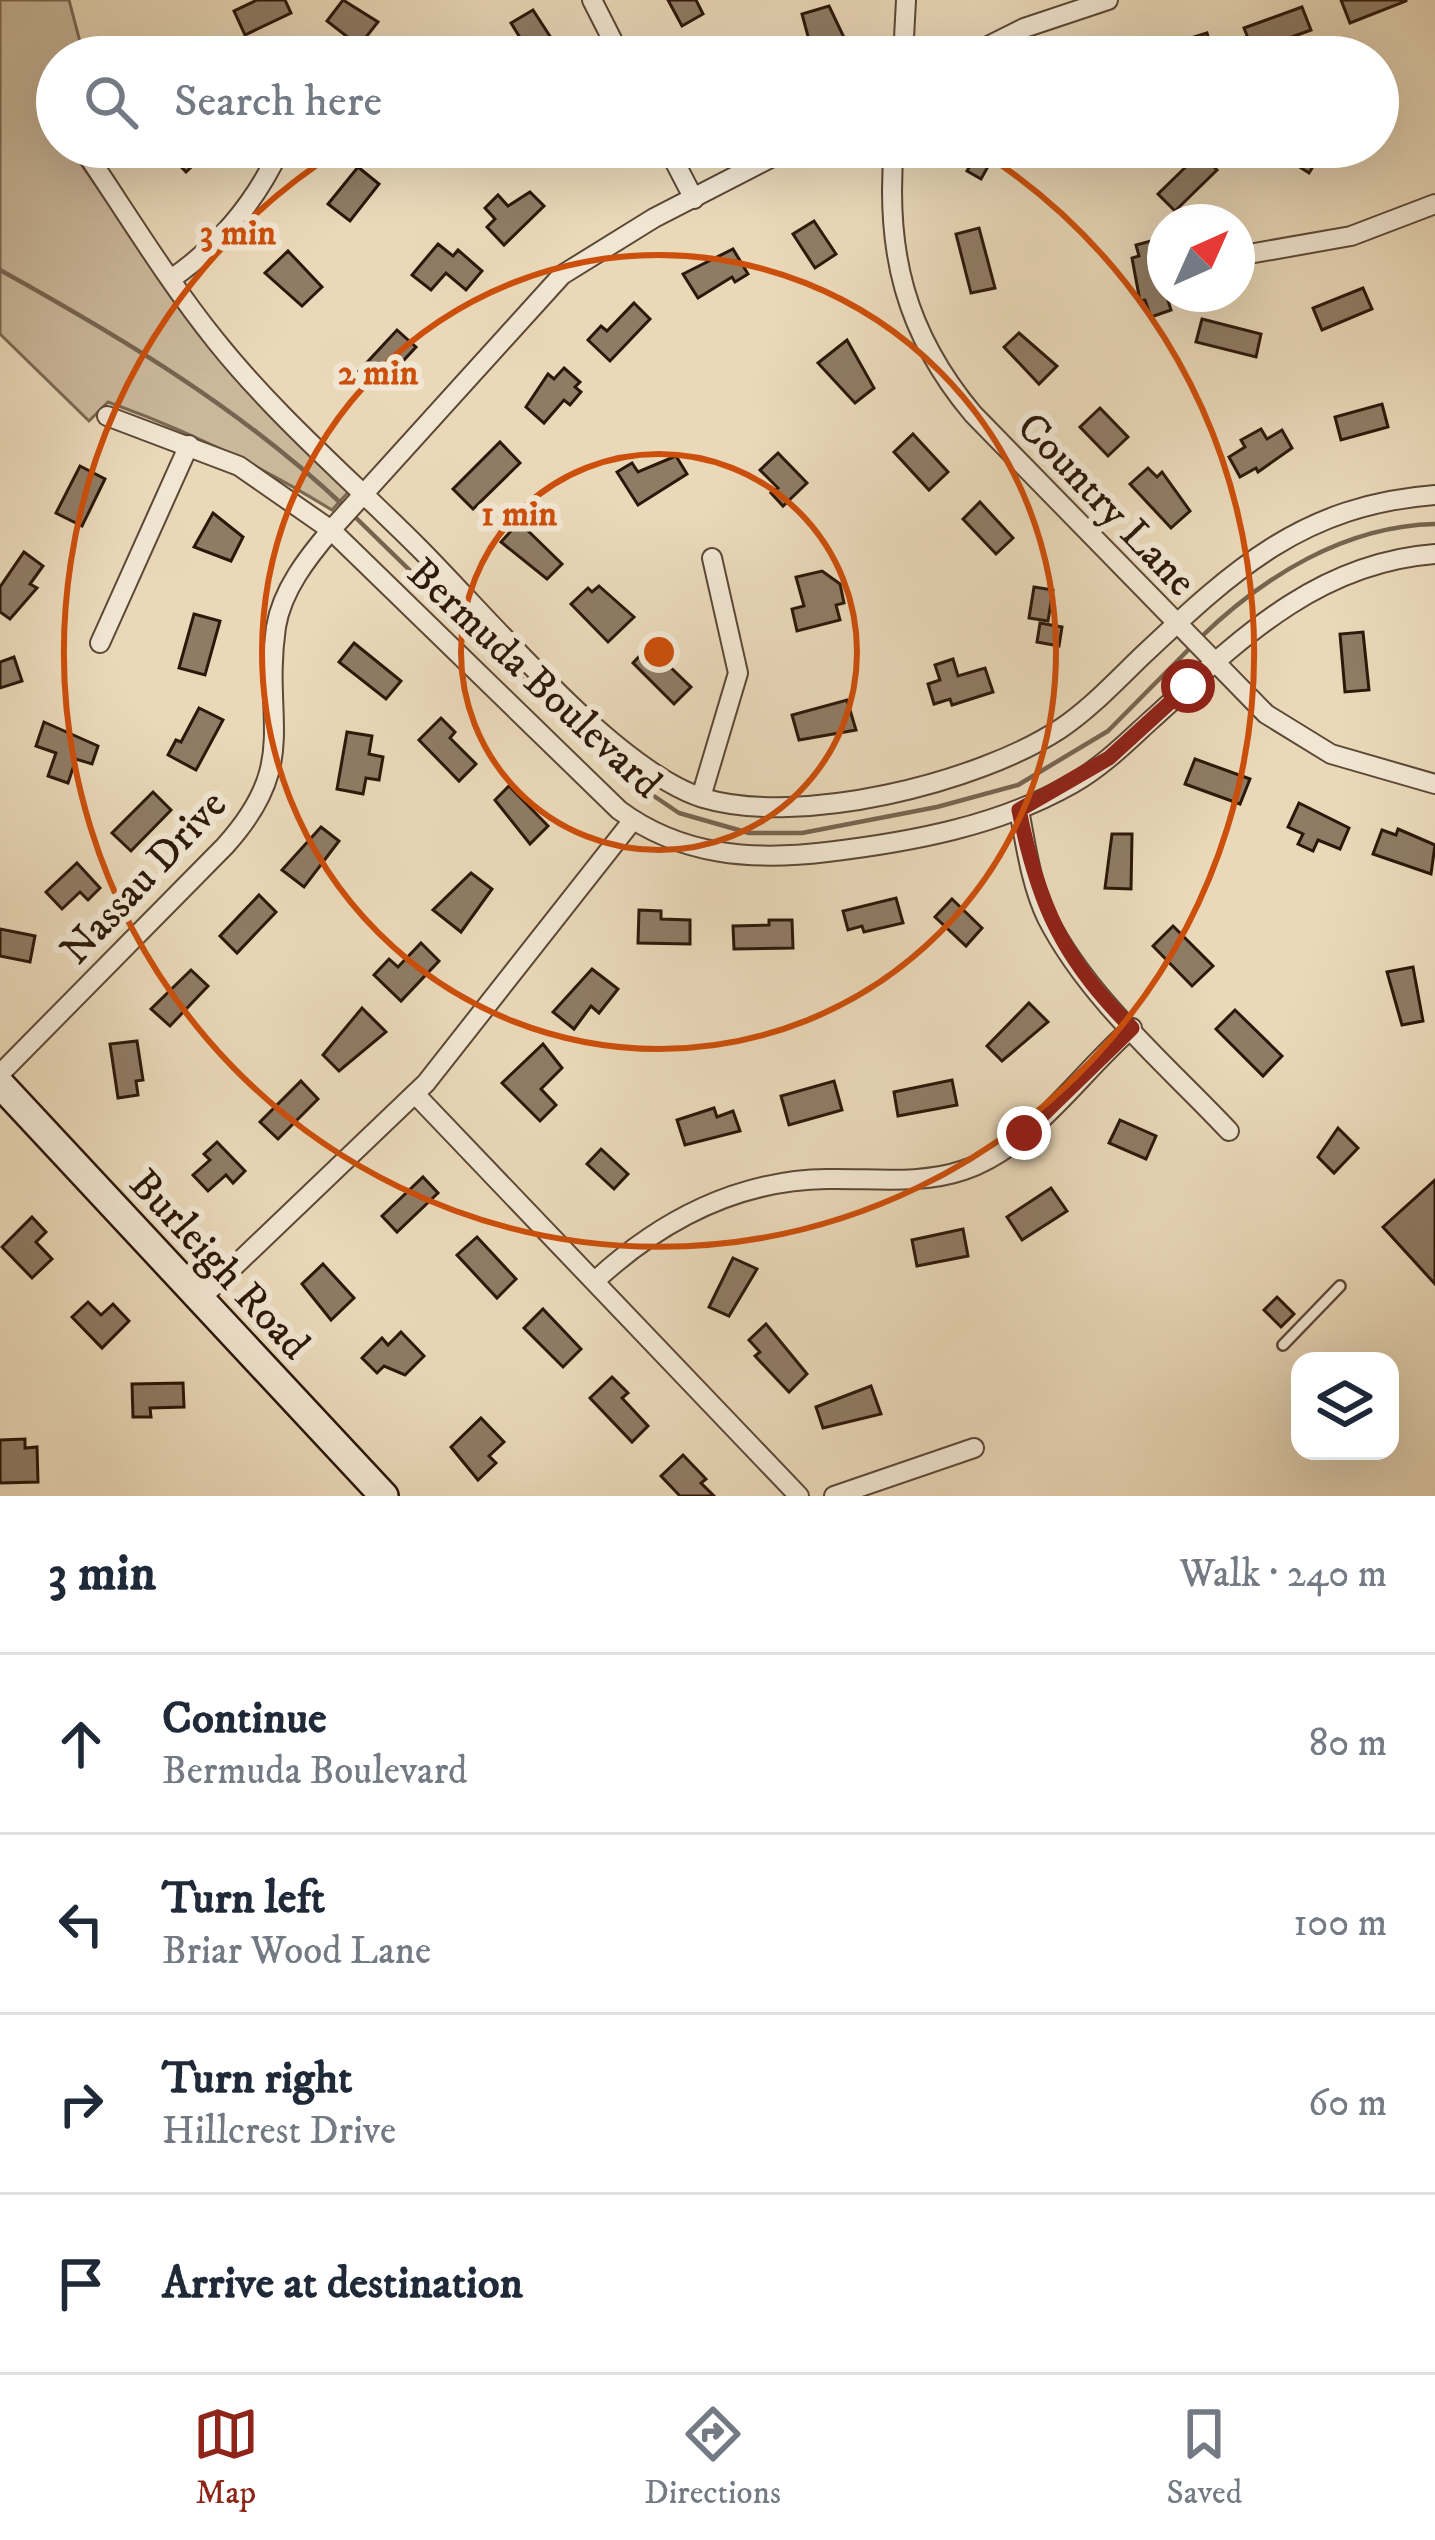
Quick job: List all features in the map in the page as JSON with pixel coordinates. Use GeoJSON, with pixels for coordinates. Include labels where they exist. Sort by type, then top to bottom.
{"type":"FeatureCollection","features":[{"type":"Feature","properties":{"kind":"street"},"geometry":{"type":"LineString","coordinates":[[592,0],[610,36]]}},
{"type":"Feature","properties":{"kind":"street"},"geometry":{"type":"LineString","coordinates":[[904,36],[906,0]]}},
{"type":"Feature","properties":{"kind":"street"},"geometry":{"type":"LineString","coordinates":[[1008,36],[1108,0]]}},
{"type":"Feature","properties":{"kind":"street","name":"Bermuda Boulevard"},"geometry":{"type":"LineString","coordinates":[[96,168],[219,345],[362,499],[612,739],[676,787],[701,797],[770,808],[810,805],[1000,760],[1065,726],[1287,535],[1346,509],[1435,495]]}},
{"type":"Feature","properties":{"kind":"street"},"geometry":{"type":"LineString","coordinates":[[171,279],[193,264],[243,211],[269,168]]}},
{"type":"Feature","properties":{"kind":"street"},"geometry":{"type":"LineString","coordinates":[[678,168],[694,199]]}},
{"type":"Feature","properties":{"kind":"street","name":"Nassau Drive"},"geometry":{"type":"LineString","coordinates":[[0,1074],[226,846],[258,805],[276,747],[277,622],[303,565],[562,275],[752,168]]}},
{"type":"Feature","properties":{"kind":"street","name":"Country Lane"},"geometry":{"type":"LineString","coordinates":[[894,168],[893,252],[906,307],[923,345],[955,393],[1207,658],[1290,734],[1363,766],[1435,784]]}},
{"type":"Feature","properties":{"kind":"street"},"geometry":{"type":"LineString","coordinates":[[1255,253],[1377,229],[1435,204]]}},
{"type":"Feature","properties":{"kind":"street","name":"Bermuda Boulevard"},"geometry":{"type":"LineString","coordinates":[[106,416],[189,445],[256,476],[338,524],[633,820],[688,845],[767,858],[913,839],[1019,810],[1109,758],[1207,658],[1283,606],[1331,579],[1383,561],[1435,554]]}},
{"type":"Feature","properties":{"kind":"street"},"geometry":{"type":"LineString","coordinates":[[100,643],[189,445]]}},
{"type":"Feature","properties":{"kind":"street"},"geometry":{"type":"LineString","coordinates":[[701,797],[738,673],[712,558]]}},
{"type":"Feature","properties":{"kind":"street"},"geometry":{"type":"LineString","coordinates":[[1019,810],[1048,919],[1077,965],[1229,1130]]}},
{"type":"Feature","properties":{"kind":"street"},"geometry":{"type":"LineString","coordinates":[[198,1301],[416,1095],[633,820]]}},
{"type":"Feature","properties":{"kind":"street"},"geometry":{"type":"LineString","coordinates":[[596,1280],[669,1225],[729,1195],[790,1181],[898,1179],[964,1170],[1024,1133],[1132,1028]]}},
{"type":"Feature","properties":{"kind":"street","name":"Burleigh Road"},"geometry":{"type":"LineString","coordinates":[[0,1084],[384,1496]]}},
{"type":"Feature","properties":{"kind":"street"},"geometry":{"type":"LineString","coordinates":[[416,1095],[799,1496]]}},
{"type":"Feature","properties":{"kind":"street"},"geometry":{"type":"LineString","coordinates":[[834,1496],[974,1448]]}},
{"type":"Feature","properties":{"kind":"lane"},"geometry":{"type":"LineString","coordinates":[[1283,1346],[1340,1286]]}},
{"type":"Feature","properties":{"kind":"shaded area"},"geometry":{"type":"Polygon","coordinates":[[[0,0],[69,0],[78,36],[36,36],[36,168],[84,168],[173,295],[352,488],[332,510],[223,450],[108,402],[89,421],[0,334],[0,0]]]}},
{"type":"Feature","properties":{"kind":"building"},"geometry":{"type":"Polygon","coordinates":[[[257,0],[285,0],[291,13],[245,35],[234,11],[257,0]]]}},
{"type":"Feature","properties":{"kind":"building"},"geometry":{"type":"Polygon","coordinates":[[[343,0],[378,22],[367,36],[346,36],[327,21],[343,0]]]}},
{"type":"Feature","properties":{"kind":"building"},"geometry":{"type":"Polygon","coordinates":[[[668,0],[696,0],[703,14],[682,26],[668,0]]]}},
{"type":"Feature","properties":{"kind":"building"},"geometry":{"type":"Polygon","coordinates":[[[1341,0],[1406,0],[1406,1],[1350,23],[1341,0]]]}},
{"type":"Feature","properties":{"kind":"building"},"geometry":{"type":"Polygon","coordinates":[[[829,6],[843,36],[808,36],[802,14],[829,6]]]}},
{"type":"Feature","properties":{"kind":"building"},"geometry":{"type":"Polygon","coordinates":[[[1302,7],[1311,30],[1294,36],[1247,36],[1244,28],[1302,7]]]}},
{"type":"Feature","properties":{"kind":"building"},"geometry":{"type":"Polygon","coordinates":[[[533,10],[550,36],[519,36],[511,23],[533,10]]]}},
{"type":"Feature","properties":{"kind":"building"},"geometry":{"type":"Polygon","coordinates":[[[357,168],[379,184],[350,221],[328,204],[357,168]]]}},
{"type":"Feature","properties":{"kind":"building"},"geometry":{"type":"Polygon","coordinates":[[[969,168],[987,168],[981,179],[969,168]]]}},
{"type":"Feature","properties":{"kind":"building"},"geometry":{"type":"Polygon","coordinates":[[[1185,168],[1217,170],[1182,204],[1168,204],[1158,194],[1185,168]]]}},
{"type":"Feature","properties":{"kind":"building"},"geometry":{"type":"Polygon","coordinates":[[[530,192],[544,206],[504,245],[487,227],[495,219],[485,208],[498,195],[508,206],[530,192]]]}},
{"type":"Feature","properties":{"kind":"building"},"geometry":{"type":"Polygon","coordinates":[[[814,221],[836,254],[815,268],[793,234],[814,221]]]}},
{"type":"Feature","properties":{"kind":"building"},"geometry":{"type":"Polygon","coordinates":[[[979,228],[995,288],[971,293],[956,234],[979,228]]]}},
{"type":"Feature","properties":{"kind":"building"},"geometry":{"type":"Polygon","coordinates":[[[1147,242],[1147,306],[1145,300],[1140,301],[1132,258],[1139,256],[1136,245],[1147,242]]]}},
{"type":"Feature","properties":{"kind":"building"},"geometry":{"type":"Polygon","coordinates":[[[438,244],[453,256],[458,250],[482,271],[466,290],[446,273],[431,290],[412,275],[438,244]]]}},
{"type":"Feature","properties":{"kind":"building"},"geometry":{"type":"Polygon","coordinates":[[[733,249],[748,274],[735,282],[732,277],[698,298],[683,274],[733,249]]]}},
{"type":"Feature","properties":{"kind":"building"},"geometry":{"type":"Polygon","coordinates":[[[288,251],[322,287],[302,306],[265,273],[288,251]]]}},
{"type":"Feature","properties":{"kind":"building"},"geometry":{"type":"Polygon","coordinates":[[[1363,288],[1372,309],[1322,330],[1313,308],[1363,288]]]}},
{"type":"Feature","properties":{"kind":"building"},"geometry":{"type":"Polygon","coordinates":[[[634,303],[650,319],[610,361],[588,340],[601,326],[607,331],[634,303]]]}},
{"type":"Feature","properties":{"kind":"building"},"geometry":{"type":"Polygon","coordinates":[[[1202,319],[1261,334],[1256,357],[1196,342],[1202,319]]]}},
{"type":"Feature","properties":{"kind":"building"},"geometry":{"type":"Polygon","coordinates":[[[397,330],[416,347],[378,388],[359,371],[397,330]]]}},
{"type":"Feature","properties":{"kind":"building"},"geometry":{"type":"Polygon","coordinates":[[[1019,333],[1057,366],[1039,384],[1004,347],[1019,333]]]}},
{"type":"Feature","properties":{"kind":"building"},"geometry":{"type":"Polygon","coordinates":[[[847,340],[874,388],[855,403],[818,363],[847,340]]]}},
{"type":"Feature","properties":{"kind":"building"},"geometry":{"type":"Polygon","coordinates":[[[564,368],[580,382],[575,387],[581,392],[570,405],[564,400],[544,423],[526,407],[548,374],[554,379],[564,368]]]}},
{"type":"Feature","properties":{"kind":"building"},"geometry":{"type":"Polygon","coordinates":[[[1382,404],[1388,427],[1341,440],[1335,417],[1382,404]]]}},
{"type":"Feature","properties":{"kind":"building"},"geometry":{"type":"Polygon","coordinates":[[[1100,408],[1128,437],[1108,456],[1080,427],[1100,408]]]}},
{"type":"Feature","properties":{"kind":"building"},"geometry":{"type":"Polygon","coordinates":[[[1261,429],[1267,439],[1282,430],[1292,448],[1258,472],[1256,468],[1240,477],[1229,457],[1245,447],[1241,440],[1261,429]]]}},
{"type":"Feature","properties":{"kind":"building"},"geometry":{"type":"Polygon","coordinates":[[[913,434],[948,472],[929,490],[894,452],[913,434]]]}},
{"type":"Feature","properties":{"kind":"building"},"geometry":{"type":"Polygon","coordinates":[[[500,442],[520,463],[473,509],[453,489],[500,442]]]}},
{"type":"Feature","properties":{"kind":"building"},"geometry":{"type":"Polygon","coordinates":[[[778,453],[807,483],[783,506],[771,493],[778,488],[760,470],[778,453]]]}},
{"type":"Feature","properties":{"kind":"building"},"geometry":{"type":"Polygon","coordinates":[[[676,456],[687,474],[638,505],[617,472],[632,463],[638,472],[676,456]]]}},
{"type":"Feature","properties":{"kind":"building"},"geometry":{"type":"Polygon","coordinates":[[[80,466],[105,479],[82,526],[56,513],[80,466]]]}},
{"type":"Feature","properties":{"kind":"building"},"geometry":{"type":"Polygon","coordinates":[[[1148,468],[1157,477],[1162,472],[1190,511],[1171,528],[1130,484],[1148,468]]]}},
{"type":"Feature","properties":{"kind":"building"},"geometry":{"type":"Polygon","coordinates":[[[980,502],[1013,538],[996,554],[963,519],[980,502]]]}},
{"type":"Feature","properties":{"kind":"building"},"geometry":{"type":"Polygon","coordinates":[[[213,513],[243,537],[231,561],[194,547],[213,513]]]}},
{"type":"Feature","properties":{"kind":"building"},"geometry":{"type":"Polygon","coordinates":[[[519,522],[562,564],[547,579],[501,542],[519,522]]]}},
{"type":"Feature","properties":{"kind":"building"},"geometry":{"type":"Polygon","coordinates":[[[24,552],[43,566],[30,584],[37,588],[10,619],[0,612],[0,587],[24,552]]]}},
{"type":"Feature","properties":{"kind":"building"},"geometry":{"type":"Polygon","coordinates":[[[822,571],[840,584],[844,603],[836,605],[840,620],[797,631],[792,609],[804,606],[796,577],[822,571]]]}},
{"type":"Feature","properties":{"kind":"building"},"geometry":{"type":"Polygon","coordinates":[[[599,586],[634,617],[608,642],[571,604],[588,588],[592,592],[599,586]]]}},
{"type":"Feature","properties":{"kind":"building"},"geometry":{"type":"Polygon","coordinates":[[[1034,587],[1053,590],[1048,621],[1029,618],[1034,587]]]}},
{"type":"Feature","properties":{"kind":"building"},"geometry":{"type":"Polygon","coordinates":[[[194,614],[220,621],[205,675],[179,668],[194,614]]]}},
{"type":"Feature","properties":{"kind":"building"},"geometry":{"type":"Polygon","coordinates":[[[1040,623],[1062,627],[1059,646],[1037,642],[1040,623]]]}},
{"type":"Feature","properties":{"kind":"building"},"geometry":{"type":"Polygon","coordinates":[[[1363,632],[1369,690],[1345,692],[1340,634],[1363,632]]]}},
{"type":"Feature","properties":{"kind":"building"},"geometry":{"type":"Polygon","coordinates":[[[354,643],[401,681],[386,699],[339,662],[354,643]]]}},
{"type":"Feature","properties":{"kind":"building"},"geometry":{"type":"Polygon","coordinates":[[[665,644],[675,653],[665,662],[691,687],[674,704],[633,663],[649,646],[656,653],[665,644]]]}},
{"type":"Feature","properties":{"kind":"building"},"geometry":{"type":"Polygon","coordinates":[[[14,657],[22,681],[0,688],[0,662],[14,657]]]}},
{"type":"Feature","properties":{"kind":"building"},"geometry":{"type":"Polygon","coordinates":[[[953,659],[958,676],[985,668],[993,692],[952,705],[950,699],[934,704],[928,684],[940,680],[935,665],[953,659]]]}},
{"type":"Feature","properties":{"kind":"building"},"geometry":{"type":"Polygon","coordinates":[[[847,700],[856,730],[799,740],[792,715],[847,700]]]}},
{"type":"Feature","properties":{"kind":"building"},"geometry":{"type":"Polygon","coordinates":[[[199,708],[223,720],[196,770],[168,755],[176,740],[181,742],[199,708]]]}},
{"type":"Feature","properties":{"kind":"building"},"geometry":{"type":"Polygon","coordinates":[[[441,718],[455,732],[450,738],[476,764],[459,781],[419,740],[441,718]]]}},
{"type":"Feature","properties":{"kind":"building"},"geometry":{"type":"Polygon","coordinates":[[[44,722],[98,746],[92,764],[76,759],[68,783],[48,776],[56,753],[36,746],[44,722]]]}},
{"type":"Feature","properties":{"kind":"building"},"geometry":{"type":"Polygon","coordinates":[[[347,732],[372,736],[369,754],[383,757],[379,780],[366,778],[363,794],[337,789],[347,732]]]}},
{"type":"Feature","properties":{"kind":"building"},"geometry":{"type":"Polygon","coordinates":[[[1195,759],[1250,779],[1240,804],[1185,784],[1195,759]]]}},
{"type":"Feature","properties":{"kind":"building"},"geometry":{"type":"Polygon","coordinates":[[[509,786],[548,826],[530,844],[495,800],[509,786]]]}},
{"type":"Feature","properties":{"kind":"building"},"geometry":{"type":"Polygon","coordinates":[[[153,792],[171,810],[131,851],[112,833],[153,792]]]}},
{"type":"Feature","properties":{"kind":"building"},"geometry":{"type":"Polygon","coordinates":[[[1299,803],[1349,828],[1340,849],[1318,840],[1313,851],[1298,844],[1303,834],[1288,827],[1299,803]]]}},
{"type":"Feature","properties":{"kind":"building"},"geometry":{"type":"Polygon","coordinates":[[[321,827],[339,841],[304,887],[282,870],[321,827]]]}},
{"type":"Feature","properties":{"kind":"building"},"geometry":{"type":"Polygon","coordinates":[[[1398,829],[1435,845],[1431,874],[1373,854],[1382,830],[1396,835],[1398,829]]]}},
{"type":"Feature","properties":{"kind":"building"},"geometry":{"type":"Polygon","coordinates":[[[1112,834],[1132,834],[1131,889],[1105,888],[1112,834]]]}},
{"type":"Feature","properties":{"kind":"building"},"geometry":{"type":"Polygon","coordinates":[[[77,863],[100,888],[88,900],[80,892],[62,909],[46,892],[77,863]]]}},
{"type":"Feature","properties":{"kind":"building"},"geometry":{"type":"Polygon","coordinates":[[[471,873],[492,889],[461,932],[433,910],[471,873]]]}},
{"type":"Feature","properties":{"kind":"building"},"geometry":{"type":"Polygon","coordinates":[[[259,895],[276,912],[237,953],[220,936],[259,895]]]}},
{"type":"Feature","properties":{"kind":"building"},"geometry":{"type":"Polygon","coordinates":[[[896,898],[903,923],[864,932],[862,926],[848,930],[843,911],[896,898]]]}},
{"type":"Feature","properties":{"kind":"building"},"geometry":{"type":"Polygon","coordinates":[[[952,899],[982,928],[966,946],[935,917],[952,899]]]}},
{"type":"Feature","properties":{"kind":"building"},"geometry":{"type":"Polygon","coordinates":[[[639,910],[661,911],[661,919],[690,920],[690,944],[638,943],[639,910]]]}},
{"type":"Feature","properties":{"kind":"building"},"geometry":{"type":"Polygon","coordinates":[[[769,920],[792,920],[793,948],[734,949],[733,926],[769,925],[769,920]]]}},
{"type":"Feature","properties":{"kind":"building"},"geometry":{"type":"Polygon","coordinates":[[[1173,926],[1213,966],[1192,986],[1153,946],[1173,926]]]}},
{"type":"Feature","properties":{"kind":"building"},"geometry":{"type":"Polygon","coordinates":[[[0,929],[35,936],[30,962],[0,956],[0,929]]]}},
{"type":"Feature","properties":{"kind":"building"},"geometry":{"type":"Polygon","coordinates":[[[421,943],[439,961],[401,1001],[374,975],[389,959],[398,967],[421,943]]]}},
{"type":"Feature","properties":{"kind":"building"},"geometry":{"type":"Polygon","coordinates":[[[1413,967],[1423,1021],[1402,1025],[1387,972],[1413,967]]]}},
{"type":"Feature","properties":{"kind":"building"},"geometry":{"type":"Polygon","coordinates":[[[592,969],[618,989],[599,1013],[591,1006],[574,1029],[553,1012],[592,969]]]}},
{"type":"Feature","properties":{"kind":"building"},"geometry":{"type":"Polygon","coordinates":[[[191,970],[208,986],[170,1026],[151,1009],[191,970]]]}},
{"type":"Feature","properties":{"kind":"building"},"geometry":{"type":"Polygon","coordinates":[[[1029,1003],[1048,1022],[1002,1061],[987,1046],[1029,1003]]]}},
{"type":"Feature","properties":{"kind":"building"},"geometry":{"type":"Polygon","coordinates":[[[362,1008],[386,1032],[339,1071],[323,1055],[362,1008]]]}},
{"type":"Feature","properties":{"kind":"building"},"geometry":{"type":"Polygon","coordinates":[[[1235,1010],[1282,1056],[1263,1076],[1216,1029],[1235,1010]]]}},
{"type":"Feature","properties":{"kind":"building"},"geometry":{"type":"Polygon","coordinates":[[[137,1041],[143,1080],[136,1081],[138,1095],[118,1098],[110,1044],[137,1041]]]}},
{"type":"Feature","properties":{"kind":"building"},"geometry":{"type":"Polygon","coordinates":[[[543,1044],[562,1068],[541,1089],[556,1105],[540,1121],[502,1083],[543,1044]]]}},
{"type":"Feature","properties":{"kind":"building"},"geometry":{"type":"Polygon","coordinates":[[[952,1080],[957,1105],[898,1116],[894,1092],[952,1080]]]}},
{"type":"Feature","properties":{"kind":"building"},"geometry":{"type":"Polygon","coordinates":[[[301,1081],[318,1099],[278,1139],[260,1122],[301,1081]]]}},
{"type":"Feature","properties":{"kind":"building"},"geometry":{"type":"Polygon","coordinates":[[[834,1081],[842,1110],[789,1125],[781,1096],[834,1081]]]}},
{"type":"Feature","properties":{"kind":"building"},"geometry":{"type":"Polygon","coordinates":[[[714,1108],[717,1117],[733,1111],[740,1131],[685,1145],[677,1120],[714,1108]]]}},
{"type":"Feature","properties":{"kind":"building"},"geometry":{"type":"Polygon","coordinates":[[[1120,1120],[1156,1136],[1146,1159],[1109,1143],[1120,1120]]]}},
{"type":"Feature","properties":{"kind":"building"},"geometry":{"type":"Polygon","coordinates":[[[1338,1128],[1358,1148],[1334,1173],[1318,1157],[1338,1128]]]}},
{"type":"Feature","properties":{"kind":"building"},"geometry":{"type":"Polygon","coordinates":[[[217,1142],[245,1171],[233,1183],[226,1175],[208,1191],[193,1175],[210,1160],[204,1154],[217,1142]]]}},
{"type":"Feature","properties":{"kind":"building"},"geometry":{"type":"Polygon","coordinates":[[[601,1149],[628,1174],[614,1189],[587,1164],[601,1149]]]}},
{"type":"Feature","properties":{"kind":"building"},"geometry":{"type":"Polygon","coordinates":[[[423,1177],[438,1193],[397,1232],[382,1216],[423,1177]]]}},
{"type":"Feature","properties":{"kind":"building"},"geometry":{"type":"Polygon","coordinates":[[[1435,1180],[1435,1284],[1383,1227],[1435,1180]]]}},
{"type":"Feature","properties":{"kind":"building"},"geometry":{"type":"Polygon","coordinates":[[[1051,1188],[1067,1211],[1022,1240],[1007,1217],[1051,1188]]]}},
{"type":"Feature","properties":{"kind":"building"},"geometry":{"type":"Polygon","coordinates":[[[32,1217],[46,1232],[36,1242],[52,1259],[32,1278],[2,1247],[32,1217]]]}},
{"type":"Feature","properties":{"kind":"building"},"geometry":{"type":"Polygon","coordinates":[[[963,1229],[968,1256],[917,1266],[912,1240],[963,1229]]]}},
{"type":"Feature","properties":{"kind":"building"},"geometry":{"type":"Polygon","coordinates":[[[477,1237],[516,1279],[497,1298],[457,1255],[477,1237]]]}},
{"type":"Feature","properties":{"kind":"building"},"geometry":{"type":"Polygon","coordinates":[[[733,1258],[757,1269],[729,1316],[709,1307],[733,1258]]]}},
{"type":"Feature","properties":{"kind":"building"},"geometry":{"type":"Polygon","coordinates":[[[323,1264],[354,1298],[331,1320],[302,1284],[323,1264]]]}},
{"type":"Feature","properties":{"kind":"building"},"geometry":{"type":"Polygon","coordinates":[[[1277,1297],[1294,1314],[1281,1327],[1264,1310],[1277,1297]]]}},
{"type":"Feature","properties":{"kind":"building"},"geometry":{"type":"Polygon","coordinates":[[[88,1302],[101,1315],[113,1304],[129,1321],[102,1348],[72,1317],[88,1302]]]}},
{"type":"Feature","properties":{"kind":"building"},"geometry":{"type":"Polygon","coordinates":[[[543,1309],[581,1349],[563,1367],[524,1328],[543,1309]]]}},
{"type":"Feature","properties":{"kind":"building"},"geometry":{"type":"Polygon","coordinates":[[[766,1324],[807,1374],[789,1392],[755,1356],[760,1352],[749,1340],[766,1324]]]}},
{"type":"Feature","properties":{"kind":"building"},"geometry":{"type":"Polygon","coordinates":[[[401,1332],[424,1356],[405,1375],[384,1366],[377,1373],[362,1358],[382,1338],[388,1345],[401,1332]]]}},
{"type":"Feature","properties":{"kind":"building"},"geometry":{"type":"Polygon","coordinates":[[[612,1377],[628,1393],[622,1398],[648,1426],[632,1442],[590,1398],[612,1377]]]}},
{"type":"Feature","properties":{"kind":"building"},"geometry":{"type":"Polygon","coordinates":[[[183,1383],[184,1407],[150,1408],[151,1417],[133,1417],[132,1384],[183,1383]]]}},
{"type":"Feature","properties":{"kind":"building"},"geometry":{"type":"Polygon","coordinates":[[[871,1386],[881,1414],[823,1428],[816,1407],[871,1386]]]}},
{"type":"Feature","properties":{"kind":"building"},"geometry":{"type":"Polygon","coordinates":[[[481,1418],[504,1442],[489,1456],[496,1463],[478,1480],[451,1447],[481,1418]]]}},
{"type":"Feature","properties":{"kind":"building"},"geometry":{"type":"Polygon","coordinates":[[[25,1439],[25,1448],[37,1447],[38,1482],[0,1483],[0,1440],[25,1439]]]}},
{"type":"Feature","properties":{"kind":"building"},"geometry":{"type":"Polygon","coordinates":[[[683,1455],[706,1479],[701,1483],[714,1496],[680,1496],[661,1476],[683,1455]]]}},
{"type":"Feature","properties":{"kind":"waterway"},"geometry":{"type":"LineString","coordinates":[[0,270],[92,322],[223,407],[345,507]]}},
{"type":"Feature","properties":{"kind":"waterway"},"geometry":{"type":"LineString","coordinates":[[353,515],[614,769],[679,813],[749,833],[802,833],[937,807],[1018,785],[1108,731],[1192,646]]}},
{"type":"Feature","properties":{"kind":"waterway"},"geometry":{"type":"LineString","coordinates":[[1200,638],[1250,595],[1307,559],[1369,534],[1435,524]]}},
{"type":"Feature","properties":{"kind":"route"},"geometry":{"type":"LineString","coordinates":[[1024,1133],[1132,1028],[1077,965],[1048,919],[1032,874],[1019,810],[1074,783],[1109,758],[1188,686]]}}]}
